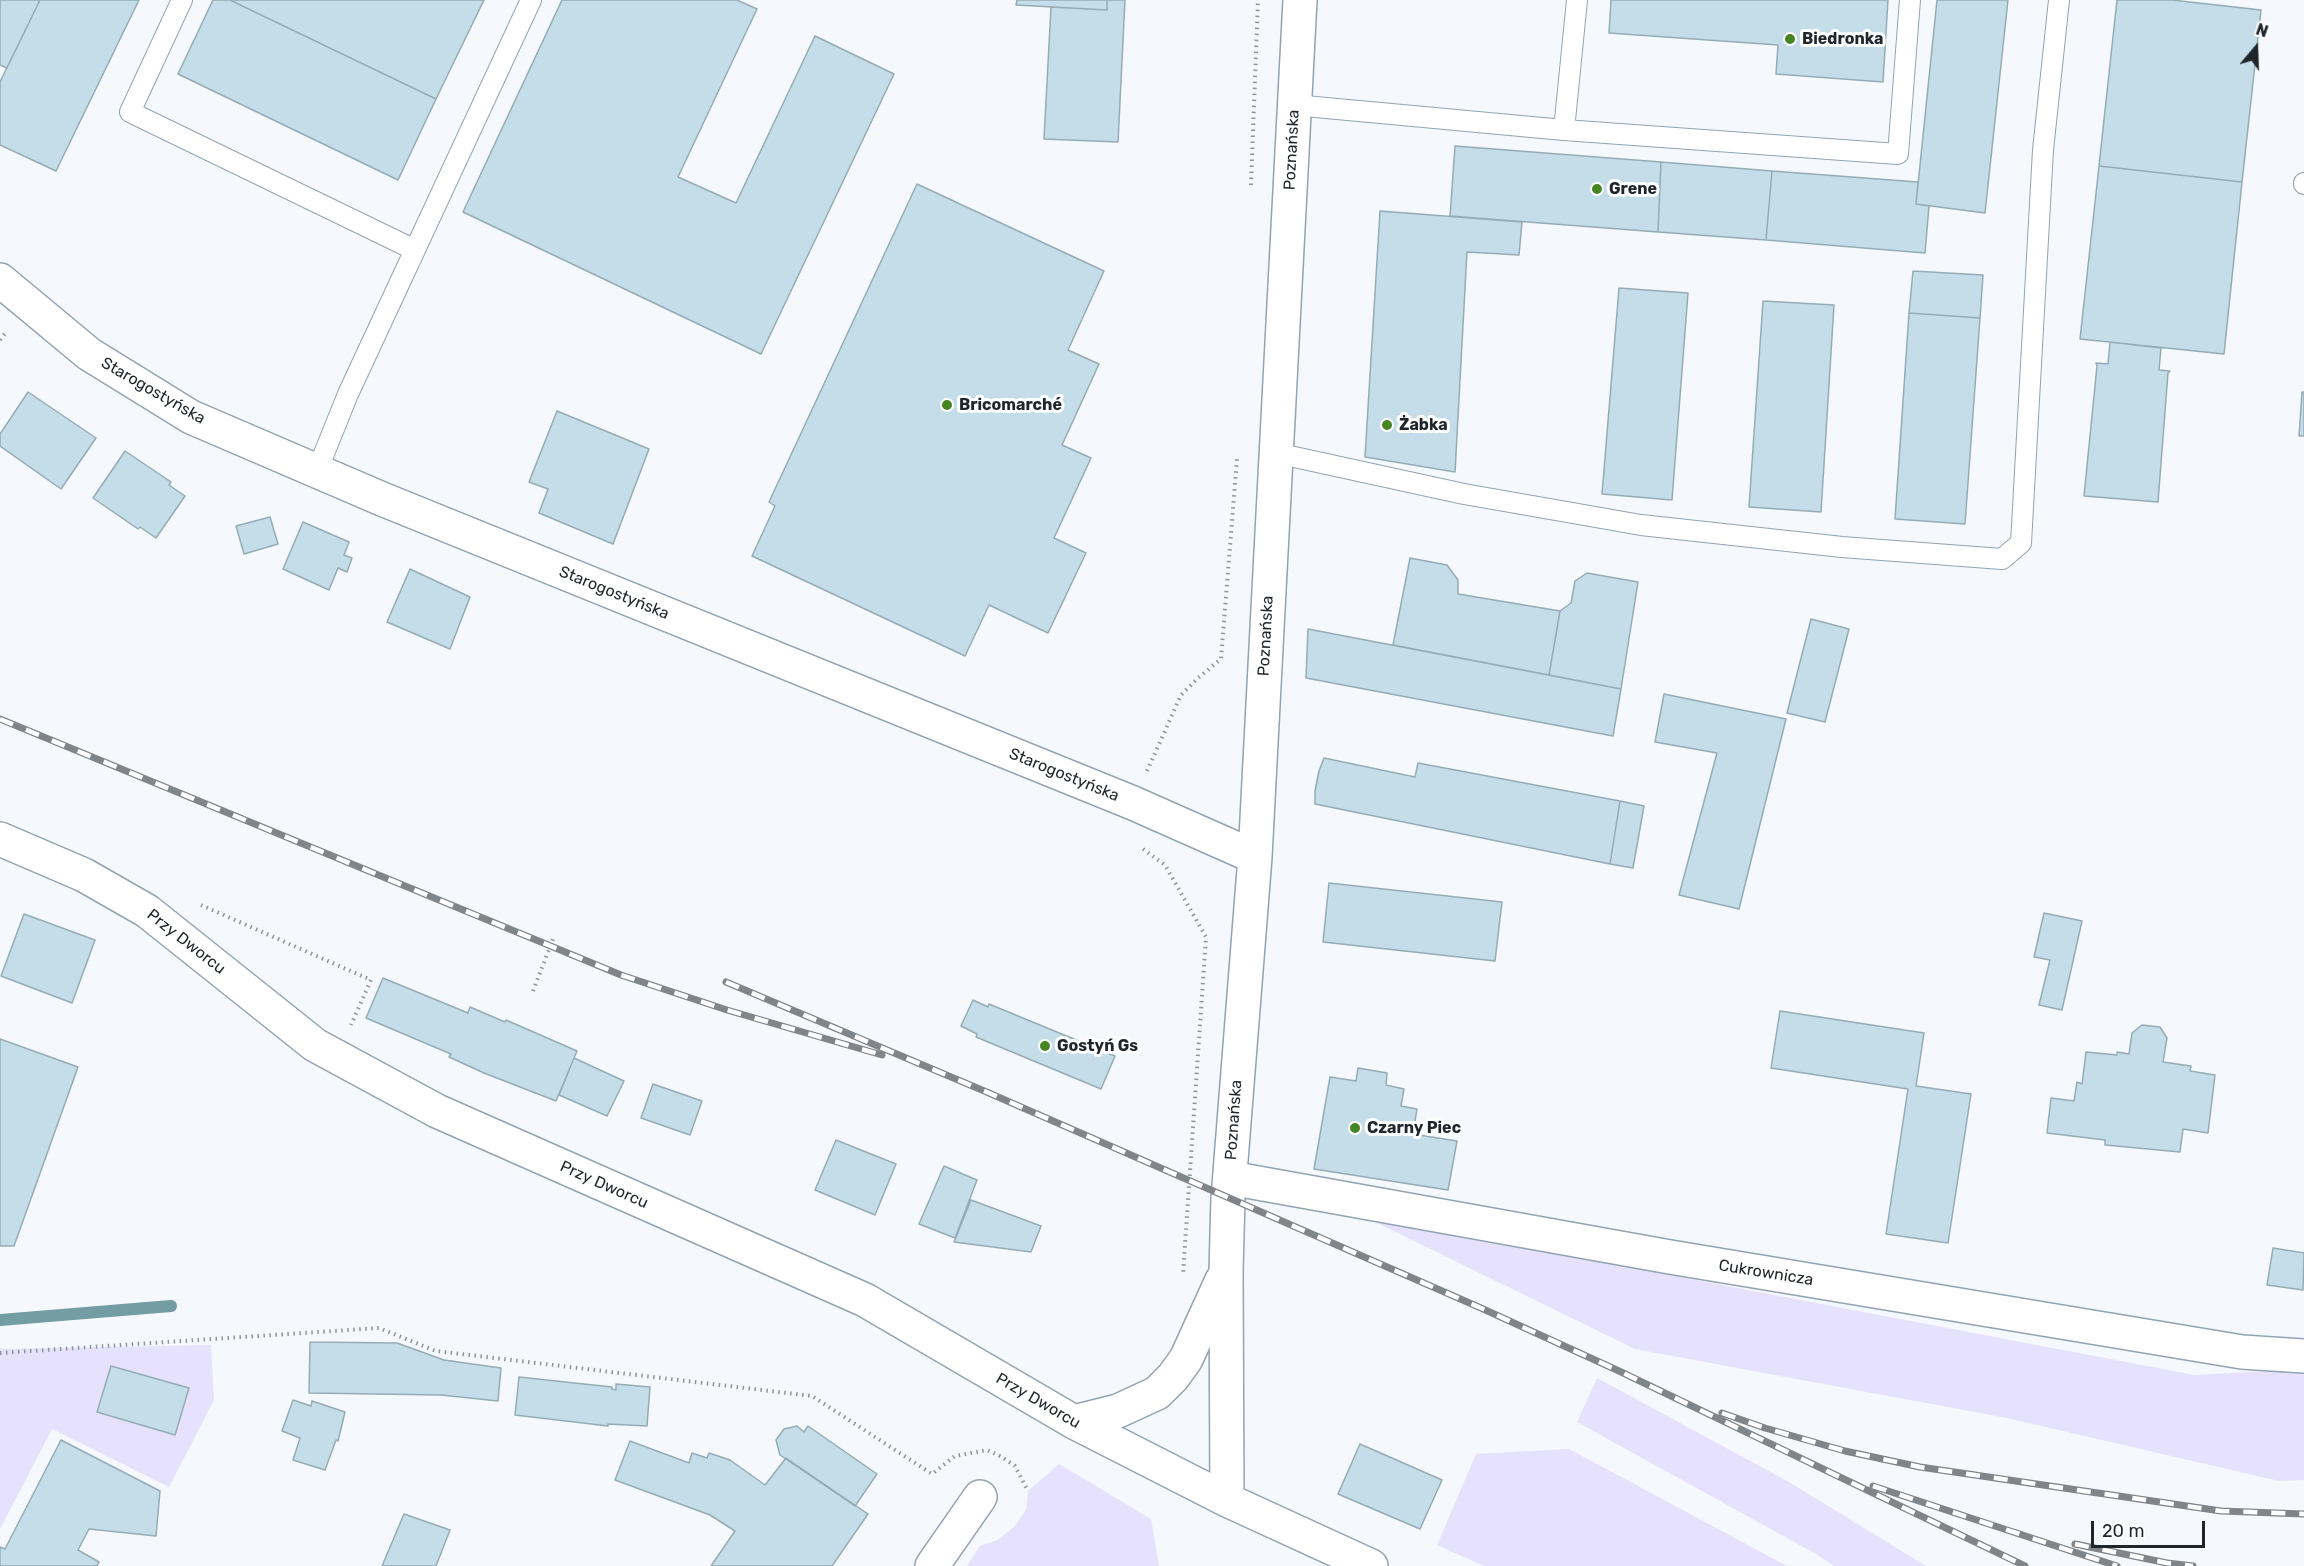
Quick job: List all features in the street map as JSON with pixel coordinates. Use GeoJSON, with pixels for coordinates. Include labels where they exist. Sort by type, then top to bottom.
{"type":"FeatureCollection","features":[{"type":"Feature","properties":{"kind":"street","name":"Poznańska"},"geometry":{"type":"LineString","coordinates":[[1227,1500],[1226,1270],[1230,1178],[1255,857],[1300,0]]}},
{"type":"Feature","properties":{"kind":"street","name":"Starogostyńska"},"geometry":{"type":"LineString","coordinates":[[0,280],[89,354],[191,417],[317,471],[1133,803],[1255,857]]}},
{"type":"Feature","properties":{"kind":"street","name":"Przy Dworcu"},"geometry":{"type":"LineString","coordinates":[[0,839],[84,875],[147,911],[315,1045],[437,1111],[865,1300],[1074,1422],[1227,1500],[1371,1566]]}},
{"type":"Feature","properties":{"kind":"street","name":"Cukrownicza"},"geometry":{"type":"LineString","coordinates":[[1230,1178],[1693,1261],[2242,1352],[2304,1356]]}},
{"type":"Feature","properties":{"kind":"street","name":"Poznańska"},"geometry":{"type":"LineString","coordinates":[[1074,1422],[1139,1403],[1157,1393],[1173,1377],[1186,1359],[1226,1270]]}},
{"type":"Feature","properties":{"kind":"street"},"geometry":{"type":"LineString","coordinates":[[932,1566],[980,1497]]}},
{"type":"Feature","properties":{"kind":"lane"},"geometry":{"type":"LineString","coordinates":[[182,0],[130,112],[415,250]]}},
{"type":"Feature","properties":{"kind":"lane"},"geometry":{"type":"LineString","coordinates":[[317,471],[348,394],[531,0]]}},
{"type":"Feature","properties":{"kind":"lane"},"geometry":{"type":"LineString","coordinates":[[1564,130],[1577,0]]}},
{"type":"Feature","properties":{"kind":"lane"},"geometry":{"type":"LineString","coordinates":[[1294,105],[1564,130],[1898,154],[1910,0]]}},
{"type":"Feature","properties":{"kind":"lane"},"geometry":{"type":"LineString","coordinates":[[1276,453],[1464,494],[1641,525],[1842,548],[2002,560],[2021,543],[2043,150],[2059,0]]}},
{"type":"Feature","properties":{"kind":"path"},"geometry":{"type":"LineString","coordinates":[[1251,197],[1258,0]]}},
{"type":"Feature","properties":{"kind":"path"},"geometry":{"type":"LineString","coordinates":[[1146,773],[1181,695],[1221,659],[1237,456]]}},
{"type":"Feature","properties":{"kind":"path"},"geometry":{"type":"LineString","coordinates":[[1138,846],[1165,865],[1206,937],[1184,1269],[1181,1280]]}},
{"type":"Feature","properties":{"kind":"path"},"geometry":{"type":"LineString","coordinates":[[198,904],[371,980],[350,1027]]}},
{"type":"Feature","properties":{"kind":"path"},"geometry":{"type":"LineString","coordinates":[[533,991],[553,939]]}},
{"type":"Feature","properties":{"kind":"path"},"geometry":{"type":"LineString","coordinates":[[0,1353],[380,1328],[436,1350],[812,1396],[932,1474],[955,1456],[987,1450],[1002,1456],[1015,1466],[1028,1491]]}},
{"type":"Feature","properties":{"kind":"shaded area"},"geometry":{"type":"Polygon","coordinates":[[[1365,1217],[2194,1375],[2304,1369],[2304,1480],[2279,1481],[2007,1418],[1635,1349],[1365,1217]]]}},
{"type":"Feature","properties":{"kind":"shaded area"},"geometry":{"type":"Polygon","coordinates":[[[211,1345],[214,1400],[169,1487],[52,1429],[0,1529],[0,1349],[211,1345]]]}},
{"type":"Feature","properties":{"kind":"shaded area"},"geometry":{"type":"Polygon","coordinates":[[[1597,1378],[1789,1482],[1926,1566],[1834,1566],[1577,1422],[1597,1378]]]}},
{"type":"Feature","properties":{"kind":"shaded area"},"geometry":{"type":"Polygon","coordinates":[[[1569,1449],[1787,1566],[1484,1566],[1437,1545],[1476,1454],[1569,1449]]]}},
{"type":"Feature","properties":{"kind":"shaded area"},"geometry":{"type":"Polygon","coordinates":[[[1059,1464],[1151,1519],[1159,1566],[967,1566],[980,1546],[998,1540],[1015,1526],[1026,1510],[1028,1491],[1059,1464]]]}},
{"type":"Feature","properties":{"kind":"building"},"geometry":{"type":"Polygon","coordinates":[[[0,0],[40,0],[7,68],[0,65],[0,0]]]}},
{"type":"Feature","properties":{"kind":"building"},"geometry":{"type":"Polygon","coordinates":[[[40,0],[139,0],[56,171],[0,145],[0,82],[40,0]]]}},
{"type":"Feature","properties":{"kind":"building"},"geometry":{"type":"Polygon","coordinates":[[[213,0],[230,0],[436,99],[398,180],[178,74],[213,0]]]}},
{"type":"Feature","properties":{"kind":"building"},"geometry":{"type":"Polygon","coordinates":[[[230,0],[484,0],[436,99],[230,0]]]}},
{"type":"Feature","properties":{"kind":"building"},"geometry":{"type":"Polygon","coordinates":[[[562,0],[737,0],[757,9],[678,177],[736,203],[815,36],[894,74],[761,354],[463,212],[562,0]]]}},
{"type":"Feature","properties":{"kind":"building"},"geometry":{"type":"Polygon","coordinates":[[[1017,0],[1107,0],[1107,10],[1016,5],[1017,0]]]}},
{"type":"Feature","properties":{"kind":"building"},"geometry":{"type":"Polygon","coordinates":[[[1107,0],[1125,0],[1118,142],[1044,139],[1051,7],[1107,10],[1107,0]]]}},
{"type":"Feature","properties":{"kind":"building","name":"Biedronka"},"geometry":{"type":"Polygon","coordinates":[[[1611,0],[1888,0],[1883,82],[1776,74],[1778,45],[1609,33],[1611,0]]]}},
{"type":"Feature","properties":{"kind":"building"},"geometry":{"type":"Polygon","coordinates":[[[1937,0],[2008,0],[1985,213],[1916,204],[1937,0]]]}},
{"type":"Feature","properties":{"kind":"building"},"geometry":{"type":"Polygon","coordinates":[[[2117,0],[2172,0],[2261,10],[2242,182],[2099,166],[2117,0]]]}},
{"type":"Feature","properties":{"kind":"building"},"geometry":{"type":"Polygon","coordinates":[[[1455,146],[1661,162],[1658,232],[1450,216],[1455,146]]]}},
{"type":"Feature","properties":{"kind":"building"},"geometry":{"type":"Polygon","coordinates":[[[1661,162],[1772,171],[1766,240],[1658,232],[1661,162]]]}},
{"type":"Feature","properties":{"kind":"building"},"geometry":{"type":"Polygon","coordinates":[[[2099,166],[2242,182],[2224,354],[2080,339],[2099,166]]]}},
{"type":"Feature","properties":{"kind":"building"},"geometry":{"type":"Polygon","coordinates":[[[1772,171],[1918,182],[1916,204],[1929,206],[1925,253],[1766,240],[1772,171]]]}},
{"type":"Feature","properties":{"kind":"building","name":"Bricomarché"},"geometry":{"type":"Polygon","coordinates":[[[917,184],[1104,271],[1068,350],[1099,364],[1062,445],[1091,458],[1054,538],[1086,553],[1048,633],[989,605],[965,656],[752,556],[775,506],[769,502],[917,184]]]}},
{"type":"Feature","properties":{"kind":"building"},"geometry":{"type":"Polygon","coordinates":[[[1380,211],[1522,222],[1519,255],[1467,252],[1455,472],[1365,457],[1380,211]]]}},
{"type":"Feature","properties":{"kind":"building"},"geometry":{"type":"Polygon","coordinates":[[[1913,271],[1983,275],[1980,318],[1909,313],[1913,271]]]}},
{"type":"Feature","properties":{"kind":"building"},"geometry":{"type":"Polygon","coordinates":[[[1619,288],[1688,293],[1672,500],[1602,494],[1619,288]]]}},
{"type":"Feature","properties":{"kind":"building"},"geometry":{"type":"Polygon","coordinates":[[[1763,301],[1834,305],[1821,512],[1749,507],[1763,301]]]}},
{"type":"Feature","properties":{"kind":"building"},"geometry":{"type":"Polygon","coordinates":[[[1909,313],[1980,318],[1965,524],[1895,519],[1909,313]]]}},
{"type":"Feature","properties":{"kind":"building"},"geometry":{"type":"Polygon","coordinates":[[[2110,342],[2161,348],[2159,370],[2170,371],[2168,373],[2158,502],[2084,496],[2096,363],[2108,364],[2110,342]]]}},
{"type":"Feature","properties":{"kind":"building"},"geometry":{"type":"Polygon","coordinates":[[[28,392],[96,438],[61,489],[0,446],[0,434],[28,392]]]}},
{"type":"Feature","properties":{"kind":"building"},"geometry":{"type":"Polygon","coordinates":[[[2302,392],[2304,392],[2304,436],[2299,436],[2302,392]]]}},
{"type":"Feature","properties":{"kind":"building"},"geometry":{"type":"Polygon","coordinates":[[[557,411],[649,449],[613,544],[539,513],[548,489],[529,482],[557,411]]]}},
{"type":"Feature","properties":{"kind":"building"},"geometry":{"type":"Polygon","coordinates":[[[125,451],[171,482],[169,485],[185,496],[156,538],[140,527],[138,529],[93,498],[125,451]]]}},
{"type":"Feature","properties":{"kind":"building"},"geometry":{"type":"Polygon","coordinates":[[[270,517],[278,544],[244,554],[236,526],[270,517]]]}},
{"type":"Feature","properties":{"kind":"building"},"geometry":{"type":"Polygon","coordinates":[[[303,522],[349,542],[344,555],[352,558],[347,572],[338,568],[329,590],[283,569],[303,522]]]}},
{"type":"Feature","properties":{"kind":"building"},"geometry":{"type":"Polygon","coordinates":[[[1410,558],[1447,565],[1458,580],[1458,594],[1560,611],[1549,675],[1393,645],[1410,558]]]}},
{"type":"Feature","properties":{"kind":"building"},"geometry":{"type":"Polygon","coordinates":[[[410,569],[470,597],[450,649],[387,622],[410,569]]]}},
{"type":"Feature","properties":{"kind":"building"},"geometry":{"type":"Polygon","coordinates":[[[1587,573],[1638,582],[1621,689],[1549,675],[1560,611],[1571,603],[1575,581],[1587,573]]]}},
{"type":"Feature","properties":{"kind":"building"},"geometry":{"type":"Polygon","coordinates":[[[1811,619],[1849,629],[1825,722],[1787,713],[1811,619]]]}},
{"type":"Feature","properties":{"kind":"building"},"geometry":{"type":"Polygon","coordinates":[[[1308,629],[1621,689],[1613,736],[1306,678],[1308,629]]]}},
{"type":"Feature","properties":{"kind":"building"},"geometry":{"type":"Polygon","coordinates":[[[1664,694],[1786,719],[1739,909],[1679,895],[1717,753],[1655,742],[1664,694]]]}},
{"type":"Feature","properties":{"kind":"building"},"geometry":{"type":"Polygon","coordinates":[[[1324,758],[1415,777],[1418,763],[1620,801],[1610,864],[1315,804],[1315,791],[1324,758]]]}},
{"type":"Feature","properties":{"kind":"building"},"geometry":{"type":"Polygon","coordinates":[[[1620,801],[1644,806],[1633,868],[1610,864],[1620,801]]]}},
{"type":"Feature","properties":{"kind":"building"},"geometry":{"type":"Polygon","coordinates":[[[1329,883],[1502,902],[1495,961],[1323,942],[1329,883]]]}},
{"type":"Feature","properties":{"kind":"building"},"geometry":{"type":"Polygon","coordinates":[[[2044,913],[2082,921],[2062,1010],[2039,1005],[2050,960],[2034,957],[2044,913]]]}},
{"type":"Feature","properties":{"kind":"building"},"geometry":{"type":"Polygon","coordinates":[[[24,914],[95,940],[72,1003],[1,976],[24,914]]]}},
{"type":"Feature","properties":{"kind":"building"},"geometry":{"type":"Polygon","coordinates":[[[383,978],[468,1013],[470,1007],[505,1022],[506,1020],[577,1051],[556,1101],[484,1073],[449,1057],[451,1054],[366,1018],[383,978]]]}},
{"type":"Feature","properties":{"kind":"building","name":"Gostyń Gs"},"geometry":{"type":"Polygon","coordinates":[[[973,1000],[988,1007],[989,1004],[1115,1056],[1101,1089],[976,1037],[977,1034],[961,1026],[973,1000]]]}},
{"type":"Feature","properties":{"kind":"building"},"geometry":{"type":"Polygon","coordinates":[[[1780,1011],[1924,1033],[1916,1086],[1971,1094],[1948,1243],[1886,1234],[1908,1089],[1771,1068],[1780,1011]]]}},
{"type":"Feature","properties":{"kind":"building"},"geometry":{"type":"Polygon","coordinates":[[[2142,1025],[2160,1027],[2167,1038],[2163,1062],[2191,1066],[2190,1071],[2215,1075],[2208,1133],[2183,1129],[2180,1152],[2105,1145],[2105,1140],[2047,1133],[2051,1098],[2074,1101],[2077,1082],[2082,1084],[2086,1052],[2129,1054],[2132,1033],[2142,1025]]]}},
{"type":"Feature","properties":{"kind":"building"},"geometry":{"type":"Polygon","coordinates":[[[0,1039],[78,1067],[14,1246],[0,1246],[0,1039]]]}},
{"type":"Feature","properties":{"kind":"building"},"geometry":{"type":"Polygon","coordinates":[[[574,1058],[624,1081],[607,1116],[559,1095],[574,1058]]]}},
{"type":"Feature","properties":{"kind":"building"},"geometry":{"type":"Polygon","coordinates":[[[1358,1068],[1387,1073],[1386,1085],[1404,1089],[1401,1106],[1417,1109],[1413,1134],[1457,1141],[1448,1190],[1314,1169],[1330,1077],[1356,1081],[1358,1068]]]}},
{"type":"Feature","properties":{"kind":"building"},"geometry":{"type":"Polygon","coordinates":[[[653,1084],[702,1101],[690,1135],[641,1118],[653,1084]]]}},
{"type":"Feature","properties":{"kind":"building"},"geometry":{"type":"Polygon","coordinates":[[[836,1140],[896,1164],[875,1215],[815,1190],[836,1140]]]}},
{"type":"Feature","properties":{"kind":"building"},"geometry":{"type":"Polygon","coordinates":[[[944,1166],[977,1180],[955,1238],[919,1224],[944,1166]]]}},
{"type":"Feature","properties":{"kind":"building"},"geometry":{"type":"Polygon","coordinates":[[[971,1200],[1041,1226],[1031,1252],[954,1242],[971,1200]]]}},
{"type":"Feature","properties":{"kind":"building"},"geometry":{"type":"Polygon","coordinates":[[[2273,1248],[2304,1253],[2303,1290],[2267,1285],[2273,1248]]]}},
{"type":"Feature","properties":{"kind":"building"},"geometry":{"type":"Polygon","coordinates":[[[310,1342],[397,1343],[444,1360],[501,1368],[498,1401],[441,1395],[309,1393],[310,1342]]]}},
{"type":"Feature","properties":{"kind":"building"},"geometry":{"type":"Polygon","coordinates":[[[111,1366],[189,1388],[175,1435],[97,1412],[111,1366]]]}},
{"type":"Feature","properties":{"kind":"building"},"geometry":{"type":"Polygon","coordinates":[[[519,1377],[612,1387],[616,1390],[616,1384],[650,1387],[647,1426],[608,1424],[608,1426],[515,1415],[519,1377]]]}},
{"type":"Feature","properties":{"kind":"building"},"geometry":{"type":"Polygon","coordinates":[[[293,1400],[311,1406],[312,1401],[345,1412],[338,1441],[336,1440],[325,1470],[293,1460],[300,1438],[282,1431],[293,1400]]]}},
{"type":"Feature","properties":{"kind":"building"},"geometry":{"type":"Polygon","coordinates":[[[797,1426],[804,1432],[808,1426],[877,1474],[855,1506],[780,1455],[776,1440],[784,1429],[797,1426]]]}},
{"type":"Feature","properties":{"kind":"building"},"geometry":{"type":"Polygon","coordinates":[[[61,1440],[160,1491],[156,1536],[89,1529],[78,1550],[99,1562],[97,1566],[0,1566],[0,1547],[5,1549],[61,1440]]]}},
{"type":"Feature","properties":{"kind":"building"},"geometry":{"type":"Polygon","coordinates":[[[630,1441],[689,1463],[692,1453],[707,1458],[709,1453],[730,1460],[765,1485],[786,1458],[868,1514],[832,1566],[711,1566],[735,1531],[710,1515],[615,1480],[630,1441]]]}},
{"type":"Feature","properties":{"kind":"building"},"geometry":{"type":"Polygon","coordinates":[[[1360,1444],[1442,1480],[1420,1529],[1338,1494],[1360,1444]]]}},
{"type":"Feature","properties":{"kind":"building"},"geometry":{"type":"Polygon","coordinates":[[[404,1514],[450,1530],[436,1566],[382,1566],[404,1514]]]}},
{"type":"Feature","properties":{"kind":"waterway"},"geometry":{"type":"LineString","coordinates":[[0,1320],[171,1306]]}},
{"type":"Feature","properties":{"kind":"railway"},"geometry":{"type":"LineString","coordinates":[[0,719],[621,975],[727,1010],[882,1055]]}},
{"type":"Feature","properties":{"kind":"railway"},"geometry":{"type":"LineString","coordinates":[[726,982],[989,1093],[1481,1308],[1619,1371],[2025,1566]]}},
{"type":"Feature","properties":{"kind":"railway"},"geometry":{"type":"LineString","coordinates":[[1722,1413],[1845,1451],[1920,1467],[2221,1511],[2304,1514]]}},
{"type":"Feature","properties":{"kind":"railway"},"geometry":{"type":"LineString","coordinates":[[1873,1486],[2117,1566]]}},
{"type":"Feature","properties":{"kind":"railway"},"geometry":{"type":"LineString","coordinates":[[2075,1544],[2167,1563],[2193,1566]]}},
{"type":"Feature","properties":{"kind":"place","name":"Biedronka"},"geometry":{"type":"Point","coordinates":[1790,39]}},
{"type":"Feature","properties":{"kind":"place","name":"Grene"},"geometry":{"type":"Point","coordinates":[1597,189]}},
{"type":"Feature","properties":{"kind":"place","name":"Bricomarché"},"geometry":{"type":"Point","coordinates":[947,405]}},
{"type":"Feature","properties":{"kind":"place","name":"Żabka"},"geometry":{"type":"Point","coordinates":[1387,425]}},
{"type":"Feature","properties":{"kind":"place","name":"Gostyń Gs"},"geometry":{"type":"Point","coordinates":[1045,1046]}},
{"type":"Feature","properties":{"kind":"place","name":"Czarny Piec"},"geometry":{"type":"Point","coordinates":[1355,1128]}}]}
